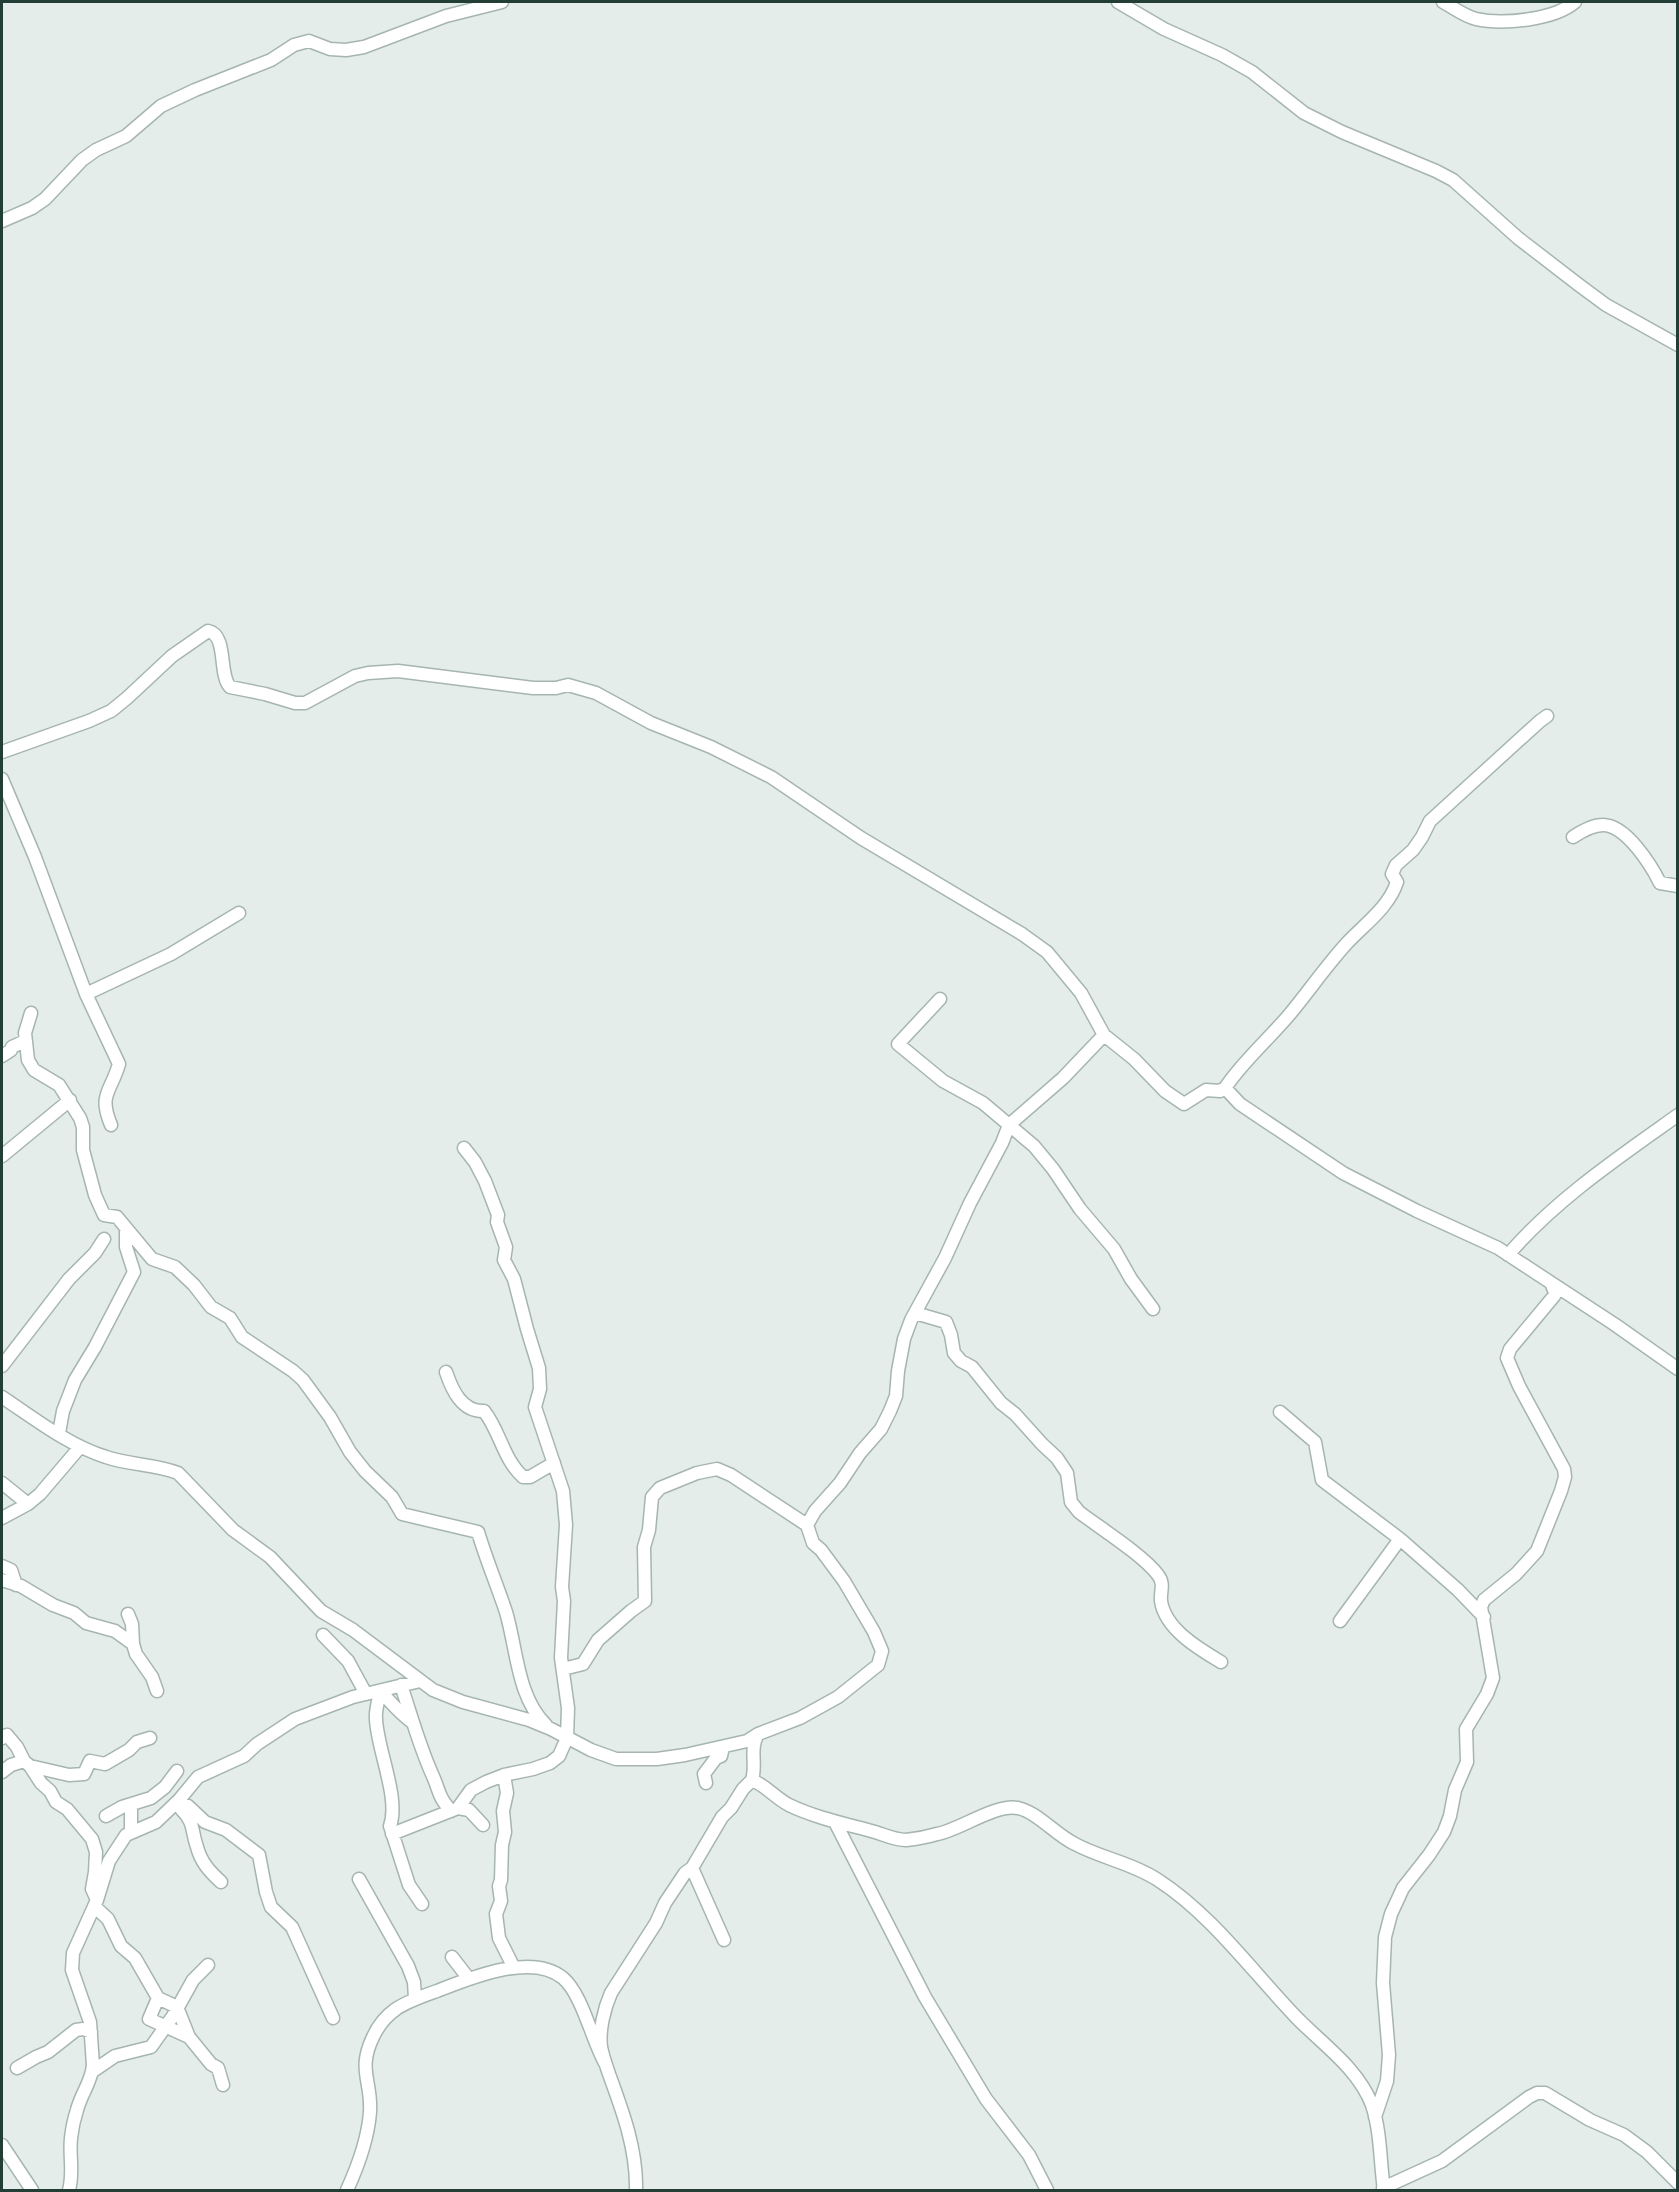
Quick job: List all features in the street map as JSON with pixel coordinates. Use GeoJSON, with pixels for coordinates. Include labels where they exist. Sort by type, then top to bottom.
{"type":"FeatureCollection","features":[{"type":"Feature","properties":{"kind":"street"},"geometry":{"type":"LineString","coordinates":[[2,221],[32,208],[45,199],[82,160],[96,150],[126,136],[161,106],[262,64],[294,45],[309,41],[330,49],[346,50],[364,47],[446,16],[502,2]]}},
{"type":"Feature","properties":{"kind":"street"},"geometry":{"type":"LineString","coordinates":[[1118,2],[1142,7],[1164,29],[1222,55],[1252,72],[1304,113],[1453,180],[1518,238],[1606,305],[1677,345]]}},
{"type":"Feature","properties":{"kind":"street"},"geometry":{"type":"LineString","coordinates":[[1443,2],[1477,20],[1507,21],[1544,16],[1560,11],[1575,2]]}},
{"type":"Feature","properties":{"kind":"street"},"geometry":{"type":"LineString","coordinates":[[2,752],[111,711],[172,656],[208,631],[217,637],[225,678],[230,687],[295,703],[310,702],[355,676],[374,672],[411,672],[534,688],[568,685],[583,688],[609,699],[651,723],[711,747],[771,777],[861,838],[1022,934],[1047,952],[1082,993],[1104,1035],[1134,1059],[1165,1091],[1184,1104],[1206,1090],[1220,1091],[1225,1088],[1234,1075],[1290,1014],[1308,988],[1346,944],[1384,906],[1397,882],[1392,874],[1396,866],[1413,850],[1430,821],[1547,716]]}},
{"type":"Feature","properties":{"kind":"street"},"geometry":{"type":"LineString","coordinates":[[2,779],[86,994],[118,1064],[105,1097],[105,1110],[111,1125]]}},
{"type":"Feature","properties":{"kind":"street"},"geometry":{"type":"LineString","coordinates":[[1573,837],[1587,828],[1602,825],[1614,827],[1638,850],[1660,883],[1677,886]]}},
{"type":"Feature","properties":{"kind":"street"},"geometry":{"type":"LineString","coordinates":[[86,994],[171,954],[239,914]]}},
{"type":"Feature","properties":{"kind":"street"},"geometry":{"type":"LineString","coordinates":[[940,999],[898,1044],[943,1081],[983,1103],[1035,1146],[1080,1209],[1114,1248],[1131,1279],[1153,1309]]}},
{"type":"Feature","properties":{"kind":"street"},"geometry":{"type":"LineString","coordinates":[[31,1013],[25,1033],[28,1060],[34,1070],[59,1085],[70,1100],[83,1127],[83,1150],[95,1195],[104,1215],[117,1217],[126,1231],[152,1259],[175,1267],[194,1285],[211,1307],[230,1318],[242,1337],[303,1380],[330,1417],[350,1452],[365,1471],[392,1497],[402,1514],[478,1532],[506,1612],[523,1686],[535,1714],[551,1729]]}},
{"type":"Feature","properties":{"kind":"street"},"geometry":{"type":"LineString","coordinates":[[807,1525],[815,1511],[840,1483],[880,1429],[890,1411],[896,1396],[904,1340],[915,1313],[945,1258],[1009,1125],[1063,1078],[1104,1035]]}},
{"type":"Feature","properties":{"kind":"street"},"geometry":{"type":"LineString","coordinates":[[2,1056],[12,1047],[25,1041]]}},
{"type":"Feature","properties":{"kind":"street"},"geometry":{"type":"LineString","coordinates":[[1225,1088],[1240,1104],[1343,1173],[1508,1255],[1614,1324],[1677,1369]]}},
{"type":"Feature","properties":{"kind":"street"},"geometry":{"type":"LineString","coordinates":[[2,1156],[70,1100]]}},
{"type":"Feature","properties":{"kind":"street"},"geometry":{"type":"LineString","coordinates":[[1508,1255],[1519,1242],[1586,1183],[1677,1115]]}},
{"type":"Feature","properties":{"kind":"street"},"geometry":{"type":"LineString","coordinates":[[455,1809],[471,1790],[504,1774],[533,1769],[550,1763],[559,1756],[567,1738],[568,1708],[561,1658],[566,1526],[563,1491],[535,1407],[540,1389],[539,1368],[526,1329],[514,1279],[504,1260],[506,1247],[497,1222],[498,1215],[476,1162],[464,1148]]}},
{"type":"Feature","properties":{"kind":"street"},"geometry":{"type":"LineString","coordinates":[[59,1433],[63,1411],[75,1380],[134,1272],[126,1247],[126,1231]]}},
{"type":"Feature","properties":{"kind":"street"},"geometry":{"type":"LineString","coordinates":[[2,1366],[69,1279],[95,1253],[104,1239]]}},
{"type":"Feature","properties":{"kind":"street"},"geometry":{"type":"LineString","coordinates":[[1375,2117],[1387,2081],[1388,2068],[1389,2045],[1383,1983],[1388,1926],[1402,1888],[1436,1846],[1450,1816],[1455,1790],[1467,1762],[1466,1730],[1487,1694],[1493,1678],[1485,1636],[1487,1620],[1481,1607],[1484,1600],[1516,1574],[1537,1551],[1565,1477],[1564,1469],[1519,1386],[1507,1358],[1510,1349],[1554,1296],[1552,1285]]}},
{"type":"Feature","properties":{"kind":"street"},"geometry":{"type":"LineString","coordinates":[[915,1313],[946,1322],[954,1353],[961,1361],[972,1367],[1001,1403],[1015,1414],[1057,1458],[1066,1473],[1071,1502],[1078,1512],[1145,1562],[1158,1575],[1163,1583],[1161,1601],[1172,1626],[1207,1654],[1221,1662]]}},
{"type":"Feature","properties":{"kind":"street"},"geometry":{"type":"LineString","coordinates":[[446,1372],[455,1394],[464,1404],[472,1410],[484,1411],[501,1446],[523,1477],[530,1478],[555,1463]]}},
{"type":"Feature","properties":{"kind":"street"},"geometry":{"type":"LineString","coordinates":[[2,1397],[80,1448],[108,1458],[167,1468],[178,1473],[233,1530],[270,1557],[321,1611],[353,1630],[420,1681],[447,1697],[529,1720],[602,1755],[629,1760],[685,1755],[747,1741],[758,1734],[800,1718],[838,1697],[878,1665],[882,1651],[844,1581],[813,1543],[807,1525],[731,1475],[717,1469],[697,1473],[660,1488],[652,1497],[649,1530],[644,1547],[645,1601],[598,1640],[583,1664],[563,1669]]}},
{"type":"Feature","properties":{"kind":"street"},"geometry":{"type":"LineString","coordinates":[[1280,1412],[1315,1442],[1322,1480],[1400,1539],[1458,1590],[1487,1620]]}},
{"type":"Feature","properties":{"kind":"street"},"geometry":{"type":"LineString","coordinates":[[2,1518],[28,1504],[50,1484],[80,1448]]}},
{"type":"Feature","properties":{"kind":"street"},"geometry":{"type":"LineString","coordinates":[[2,1483],[28,1504]]}},
{"type":"Feature","properties":{"kind":"street"},"geometry":{"type":"LineString","coordinates":[[1340,1621],[1400,1539]]}},
{"type":"Feature","properties":{"kind":"street"},"geometry":{"type":"LineString","coordinates":[[2,1566],[11,1570],[16,1585]]}},
{"type":"Feature","properties":{"kind":"street"},"geometry":{"type":"LineString","coordinates":[[2,1580],[74,1613],[86,1623],[115,1631],[133,1644]]}},
{"type":"Feature","properties":{"kind":"street"},"geometry":{"type":"LineString","coordinates":[[129,1614],[136,1654],[152,1677],[158,1691]]}},
{"type":"Feature","properties":{"kind":"street"},"geometry":{"type":"LineString","coordinates":[[323,1635],[348,1661],[366,1694]]}},
{"type":"Feature","properties":{"kind":"street"},"geometry":{"type":"LineString","coordinates":[[69,2190],[72,2180],[73,2126],[81,2096],[96,2064],[87,2012],[72,1970],[73,1953],[96,1903],[109,1860],[121,1841],[131,1831],[156,1822],[198,1777],[244,1756],[257,1744],[295,1719],[366,1694],[420,1681]]}},
{"type":"Feature","properties":{"kind":"street"},"geometry":{"type":"LineString","coordinates":[[401,1685],[440,1798],[455,1809]]}},
{"type":"Feature","properties":{"kind":"street"},"geometry":{"type":"LineString","coordinates":[[380,1690],[391,1701],[394,1708],[412,1722]]}},
{"type":"Feature","properties":{"kind":"street"},"geometry":{"type":"LineString","coordinates":[[380,1690],[375,1717],[385,1760],[393,1816],[390,1826],[409,1884],[422,1904]]}},
{"type":"Feature","properties":{"kind":"street"},"geometry":{"type":"LineString","coordinates":[[605,2063],[601,2045],[603,2016],[611,1993],[656,1923],[665,1903],[685,1873],[692,1868],[722,1817],[752,1780],[754,1774],[753,1742],[758,1734]]}},
{"type":"Feature","properties":{"kind":"street"},"geometry":{"type":"LineString","coordinates":[[2,1738],[7,1735],[12,1740],[56,1802],[67,1809],[92,1839],[96,1852],[92,1889],[96,1903],[108,1919],[121,1946],[135,1958],[158,1998],[177,2007],[189,2037],[211,2064],[219,2068],[223,2085]]}},
{"type":"Feature","properties":{"kind":"street"},"geometry":{"type":"LineString","coordinates":[[2,1772],[11,1766],[27,1764],[55,1773],[84,1774],[90,1761],[105,1764],[129,1750],[137,1742],[150,1738]]}},
{"type":"Feature","properties":{"kind":"street"},"geometry":{"type":"LineString","coordinates":[[706,1782],[704,1774],[716,1758],[721,1756],[723,1747]]}},
{"type":"Feature","properties":{"kind":"street"},"geometry":{"type":"LineString","coordinates":[[106,1816],[122,1806],[151,1798],[177,1771]]}},
{"type":"Feature","properties":{"kind":"street"},"geometry":{"type":"LineString","coordinates":[[504,1774],[507,1793],[503,1811],[505,1832],[501,1845],[499,1887],[501,1901],[496,1914],[499,1938],[514,1968]]}},
{"type":"Feature","properties":{"kind":"street"},"geometry":{"type":"LineString","coordinates":[[752,1780],[766,1786],[774,1796],[791,1806],[835,1822],[905,1840],[938,1834],[994,1811],[1017,1808],[1034,1816],[1075,1845],[1102,1857],[1142,1870],[1175,1892],[1195,1909],[1237,1951],[1296,2017],[1349,2068],[1371,2104],[1375,2117],[1384,2189],[1442,2161],[1529,2097],[1540,2093],[1545,2093],[1590,2120],[1632,2140],[1677,2183]]}},
{"type":"Feature","properties":{"kind":"street"},"geometry":{"type":"LineString","coordinates":[[176,1803],[190,1818],[196,1846],[205,1867],[221,1882]]}},
{"type":"Feature","properties":{"kind":"street"},"geometry":{"type":"LineString","coordinates":[[176,1803],[188,1806],[205,1822],[226,1830],[260,1855],[271,1907],[292,1927],[333,2018]]}},
{"type":"Feature","properties":{"kind":"street"},"geometry":{"type":"LineString","coordinates":[[131,1805],[131,1831]]}},
{"type":"Feature","properties":{"kind":"street"},"geometry":{"type":"LineString","coordinates":[[392,1834],[455,1809],[469,1810],[483,1825]]}},
{"type":"Feature","properties":{"kind":"street"},"geometry":{"type":"LineString","coordinates":[[835,1822],[926,1998],[986,2099],[1029,2155],[1047,2190]]}},
{"type":"Feature","properties":{"kind":"street"},"geometry":{"type":"LineString","coordinates":[[692,1868],[724,1940]]}},
{"type":"Feature","properties":{"kind":"street"},"geometry":{"type":"LineString","coordinates":[[359,1879],[408,1966],[414,1982],[415,1999]]}},
{"type":"Feature","properties":{"kind":"street"},"geometry":{"type":"LineString","coordinates":[[452,1958],[469,1979]]}},
{"type":"Feature","properties":{"kind":"street"},"geometry":{"type":"LineString","coordinates":[[96,2064],[115,2056],[152,2047],[193,1980],[208,1965]]}},
{"type":"Feature","properties":{"kind":"street"},"geometry":{"type":"LineString","coordinates":[[347,2190],[364,2144],[368,2126],[370,2101],[364,2067],[371,2042],[380,2024],[389,2015],[415,1999],[469,1979],[514,1968],[532,1967],[556,1972],[570,1984],[605,2063],[629,2131],[636,2163],[636,2190]]}},
{"type":"Feature","properties":{"kind":"street"},"geometry":{"type":"LineString","coordinates":[[158,1998],[149,2019],[189,2037]]}},
{"type":"Feature","properties":{"kind":"street"},"geometry":{"type":"LineString","coordinates":[[17,2068],[48,2052],[76,2030],[83,2029],[91,2032]]}},
{"type":"Feature","properties":{"kind":"street"},"geometry":{"type":"LineString","coordinates":[[2,2145],[32,2190]]}}]}
